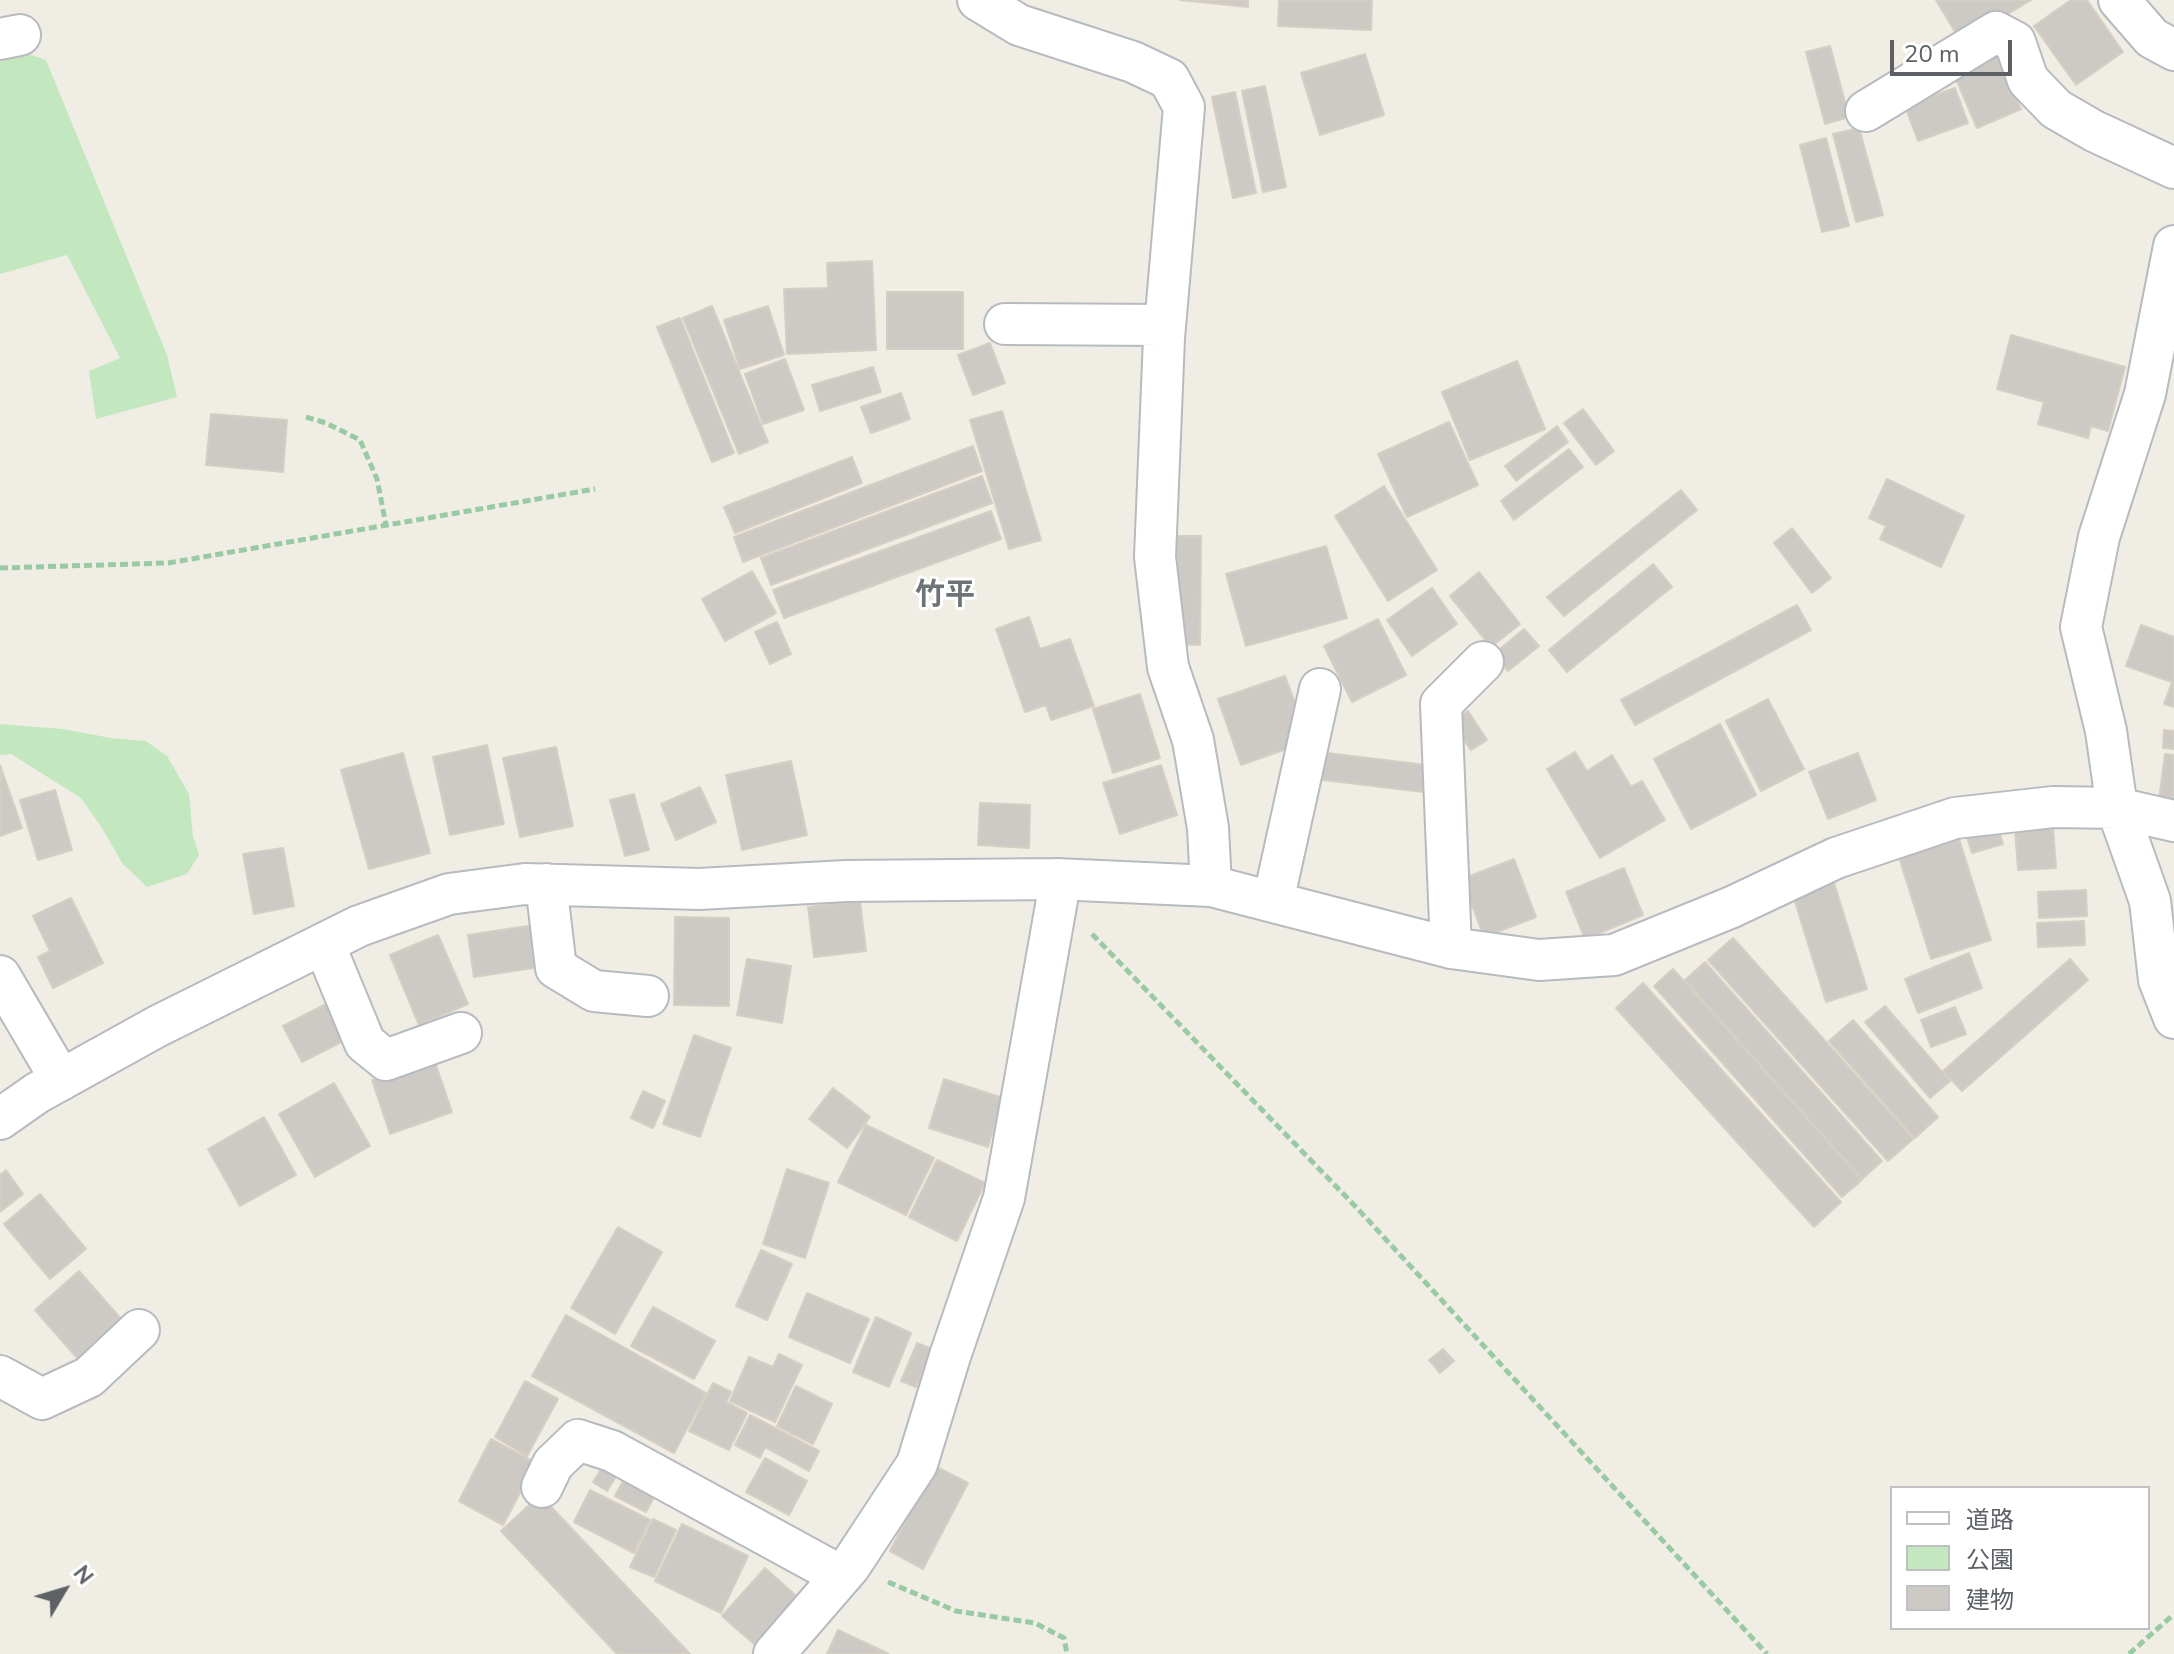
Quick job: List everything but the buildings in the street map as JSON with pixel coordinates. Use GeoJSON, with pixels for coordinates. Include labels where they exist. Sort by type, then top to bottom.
{"type":"FeatureCollection","features":[{"type":"Feature","properties":{"kind":"street"},"geometry":{"type":"LineString","coordinates":[[978,0],[1019,25],[1133,62],[1169,79],[1184,107],[1165,325],[1155,557],[1168,667],[1196,754],[1208,828],[1211,886]]}},
{"type":"Feature","properties":{"kind":"street"},"geometry":{"type":"LineString","coordinates":[[2119,0],[2152,38],[2174,50]]}},
{"type":"Feature","properties":{"kind":"street"},"geometry":{"type":"LineString","coordinates":[[1866,111],[1996,32],[2015,42],[2028,80],[2056,109],[2094,131],[2174,168]]}},
{"type":"Feature","properties":{"kind":"street"},"geometry":{"type":"LineString","coordinates":[[2174,246],[2145,394],[2099,537],[2081,627],[2106,731],[2117,808],[2150,901],[2159,980],[2174,1018]]}},
{"type":"Feature","properties":{"kind":"street"},"geometry":{"type":"LineString","coordinates":[[1005,324],[1165,325]]}},
{"type":"Feature","properties":{"kind":"street"},"geometry":{"type":"LineString","coordinates":[[1451,948],[1441,704],[1483,662]]}},
{"type":"Feature","properties":{"kind":"street"},"geometry":{"type":"LineString","coordinates":[[1273,902],[1320,689]]}},
{"type":"Feature","properties":{"kind":"street"},"geometry":{"type":"LineString","coordinates":[[0,1119],[37,1093],[158,1026],[359,926],[449,894],[525,884],[699,889],[846,881],[1056,890],[1211,886],[1451,948],[1539,960],[1614,955],[1732,907],[1836,858],[1955,818],[2053,807],[2117,808],[2174,821]]}},
{"type":"Feature","properties":{"kind":"street"},"geometry":{"type":"LineString","coordinates":[[546,884],[556,968],[594,991],[648,996]]}},
{"type":"Feature","properties":{"kind":"street"},"geometry":{"type":"LineString","coordinates":[[774,1654],[846,1571],[917,1464],[1004,1198],[1056,890]]}},
{"type":"Feature","properties":{"kind":"street"},"geometry":{"type":"LineString","coordinates":[[324,944],[365,1043],[386,1060],[461,1033]]}},
{"type":"Feature","properties":{"kind":"street"},"geometry":{"type":"LineString","coordinates":[[0,976],[61,1080]]}},
{"type":"Feature","properties":{"kind":"street"},"geometry":{"type":"LineString","coordinates":[[0,1376],[42,1399],[89,1377],[139,1330]]}},
{"type":"Feature","properties":{"kind":"street"},"geometry":{"type":"LineString","coordinates":[[542,1487],[553,1464],[578,1440],[612,1451],[846,1571]]}},
{"type":"Feature","properties":{"kind":"path"},"geometry":{"type":"LineString","coordinates":[[306,417],[360,440],[377,479],[386,525]]}},
{"type":"Feature","properties":{"kind":"path"},"geometry":{"type":"LineString","coordinates":[[0,568],[168,563],[595,489]]}},
{"type":"Feature","properties":{"kind":"path"},"geometry":{"type":"LineString","coordinates":[[1056,890],[1128,970],[1357,1208],[1767,1654]]}},
{"type":"Feature","properties":{"kind":"path"},"geometry":{"type":"LineString","coordinates":[[846,1571],[956,1611],[1035,1623],[1064,1638],[1067,1654]]}},
{"type":"Feature","properties":{"kind":"path"},"geometry":{"type":"LineString","coordinates":[[2129,1654],[2174,1614]]}},
{"type":"Feature","properties":{"kind":"green space"},"geometry":{"type":"Polygon","coordinates":[[[5,46],[46,60],[167,355],[177,397],[96,419],[89,371],[120,358],[67,255],[0,274],[0,48],[5,46]]]}},
{"type":"Feature","properties":{"kind":"green space"},"geometry":{"type":"Polygon","coordinates":[[[0,724],[146,741],[167,756],[189,794],[193,836],[199,855],[187,874],[147,887],[122,863],[81,798],[11,754],[0,755],[0,724]]]}},
{"type":"Feature","properties":{"kind":"district","name":"竹平"},"geometry":{"type":"Point","coordinates":[945,597]}}]}
